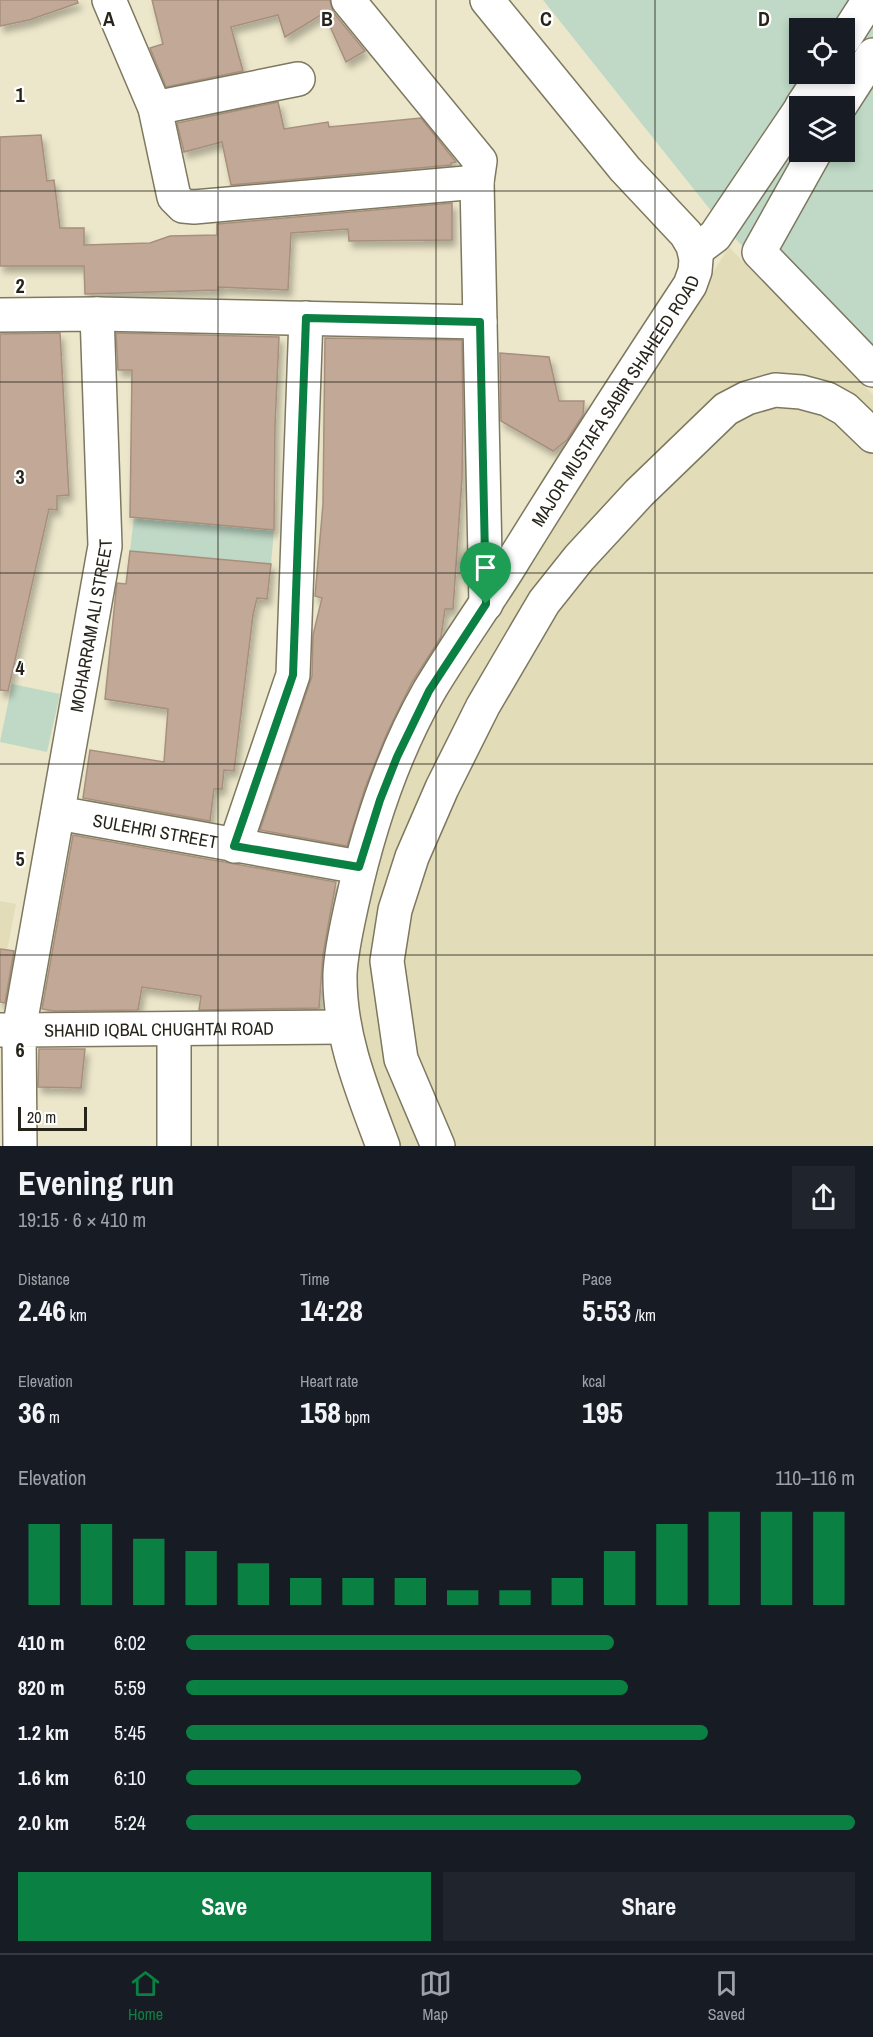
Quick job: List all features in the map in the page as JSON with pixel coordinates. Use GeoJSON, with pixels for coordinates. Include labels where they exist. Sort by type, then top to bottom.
{"type":"FeatureCollection","features":[{"type":"Feature","properties":{"kind":"street"},"geometry":{"type":"LineString","coordinates":[[109,0],[155,108],[174,197],[183,206],[194,207],[477,182]]}},
{"type":"Feature","properties":{"kind":"street"},"geometry":{"type":"LineString","coordinates":[[348,0],[480,161],[477,182],[486,604]]}},
{"type":"Feature","properties":{"kind":"street","name":"MAJOR MUSTAFA SABIR SHAHEED ROAD"},"geometry":{"type":"LineString","coordinates":[[383,1146],[355,1072],[344,1028],[340,974],[359,867],[380,800],[397,757],[429,691],[577,457],[690,285],[696,271],[695,251],[686,234],[625,169],[487,0]]}},
{"type":"Feature","properties":{"kind":"street"},"geometry":{"type":"LineString","coordinates":[[855,22],[869,0]]}},
{"type":"Feature","properties":{"kind":"street"},"geometry":{"type":"LineString","coordinates":[[846,96],[873,55]]}},
{"type":"Feature","properties":{"kind":"street"},"geometry":{"type":"LineString","coordinates":[[155,108],[298,79]]}},
{"type":"Feature","properties":{"kind":"street"},"geometry":{"type":"LineString","coordinates":[[695,251],[715,236],[789,126]]}},
{"type":"Feature","properties":{"kind":"street"},"geometry":{"type":"LineString","coordinates":[[809,162],[759,252],[873,370]]}},
{"type":"Feature","properties":{"kind":"street"},"geometry":{"type":"LineString","coordinates":[[0,315],[97,314],[480,322]]}},
{"type":"Feature","properties":{"kind":"street","name":"MOHARRAM ALI STREET"},"geometry":{"type":"LineString","coordinates":[[9,1030],[58,813],[105,546],[97,314]]}},
{"type":"Feature","properties":{"kind":"street"},"geometry":{"type":"LineString","coordinates":[[234,846],[293,675],[306,318]]}},
{"type":"Feature","properties":{"kind":"street"},"geometry":{"type":"LineString","coordinates":[[438,1146],[401,1059],[387,962],[395,910],[412,857],[442,788],[483,706],[544,602],[579,558],[639,493],[726,409],[747,398],[775,390],[801,392],[827,399],[845,409],[873,436]]}},
{"type":"Feature","properties":{"kind":"street","name":"SULEHRI STREET"},"geometry":{"type":"LineString","coordinates":[[58,813],[359,867]]}},
{"type":"Feature","properties":{"kind":"street","name":"SHAHID IQBAL CHUGHTAI ROAD"},"geometry":{"type":"LineString","coordinates":[[20,1146],[9,1030],[344,1028]]}},
{"type":"Feature","properties":{"kind":"street"},"geometry":{"type":"LineString","coordinates":[[174,1030],[174,1146]]}},
{"type":"Feature","properties":{"kind":"shaded area"},"geometry":{"type":"Polygon","coordinates":[[[729,247],[873,395],[873,1146],[400,1146],[352,1027],[362,901],[412,749],[729,247]]]}},
{"type":"Feature","properties":{"kind":"shaded area"},"geometry":{"type":"Polygon","coordinates":[[[0,901],[16,904],[7,950],[0,949],[0,901]]]}},
{"type":"Feature","properties":{"kind":"green space"},"geometry":{"type":"Polygon","coordinates":[[[543,0],[873,0],[873,380],[724,227],[543,0]]]}},
{"type":"Feature","properties":{"kind":"green space"},"geometry":{"type":"Polygon","coordinates":[[[134,517],[274,530],[271,564],[130,551],[134,517]]]}},
{"type":"Feature","properties":{"kind":"green space"},"geometry":{"type":"Polygon","coordinates":[[[12,684],[60,694],[47,752],[0,742],[12,684]]]}},
{"type":"Feature","properties":{"kind":"building"},"geometry":{"type":"Polygon","coordinates":[[[0,0],[77,0],[78,3],[29,20],[0,26],[0,0]]]}},
{"type":"Feature","properties":{"kind":"building"},"geometry":{"type":"Polygon","coordinates":[[[152,0],[330,0],[333,12],[365,51],[346,62],[324,13],[285,37],[278,15],[231,27],[243,71],[166,87],[150,48],[163,44],[152,0]]]}},
{"type":"Feature","properties":{"kind":"building"},"geometry":{"type":"Polygon","coordinates":[[[278,102],[284,129],[328,122],[329,127],[421,118],[456,162],[451,165],[231,185],[222,142],[184,152],[177,123],[278,102]]]}},
{"type":"Feature","properties":{"kind":"building"},"geometry":{"type":"Polygon","coordinates":[[[41,135],[47,181],[54,180],[60,228],[84,228],[84,245],[150,243],[170,236],[217,235],[217,224],[452,203],[452,240],[349,241],[348,229],[291,233],[288,290],[218,287],[219,290],[85,294],[84,266],[0,266],[0,137],[41,135]]]}},
{"type":"Feature","properties":{"kind":"building"},"geometry":{"type":"Polygon","coordinates":[[[60,333],[69,495],[57,496],[57,510],[49,509],[8,691],[0,690],[0,334],[60,333]]]}},
{"type":"Feature","properties":{"kind":"building"},"geometry":{"type":"Polygon","coordinates":[[[116,333],[279,337],[274,530],[130,517],[132,370],[118,370],[116,333]]]}},
{"type":"Feature","properties":{"kind":"building"},"geometry":{"type":"Polygon","coordinates":[[[325,338],[462,340],[462,478],[453,609],[445,609],[441,637],[412,682],[387,733],[365,788],[347,846],[260,830],[312,676],[313,635],[322,598],[315,596],[323,504],[325,338]]]}},
{"type":"Feature","properties":{"kind":"building"},"geometry":{"type":"Polygon","coordinates":[[[500,353],[549,357],[559,401],[584,401],[583,415],[567,440],[553,451],[501,421],[500,353]]]}},
{"type":"Feature","properties":{"kind":"building"},"geometry":{"type":"Polygon","coordinates":[[[130,551],[271,564],[267,599],[257,598],[253,615],[234,771],[224,770],[222,789],[214,789],[210,821],[83,798],[90,750],[164,762],[168,709],[105,699],[117,583],[126,584],[130,551]]]}},
{"type":"Feature","properties":{"kind":"building"},"geometry":{"type":"Polygon","coordinates":[[[73,835],[336,882],[323,954],[319,1008],[199,1010],[201,996],[142,987],[138,1010],[55,1011],[42,1009],[73,835]]]}},
{"type":"Feature","properties":{"kind":"building"},"geometry":{"type":"Polygon","coordinates":[[[0,949],[14,951],[5,1003],[0,1002],[0,949]]]}},
{"type":"Feature","properties":{"kind":"building"},"geometry":{"type":"Polygon","coordinates":[[[39,1049],[85,1049],[81,1088],[38,1087],[39,1049]]]}},
{"type":"Feature","properties":{"kind":"route"},"geometry":{"type":"LineString","coordinates":[[306,318],[480,322],[480,408],[486,604],[429,691],[397,757],[380,800],[359,867],[234,846],[293,675],[306,318]]}}]}
